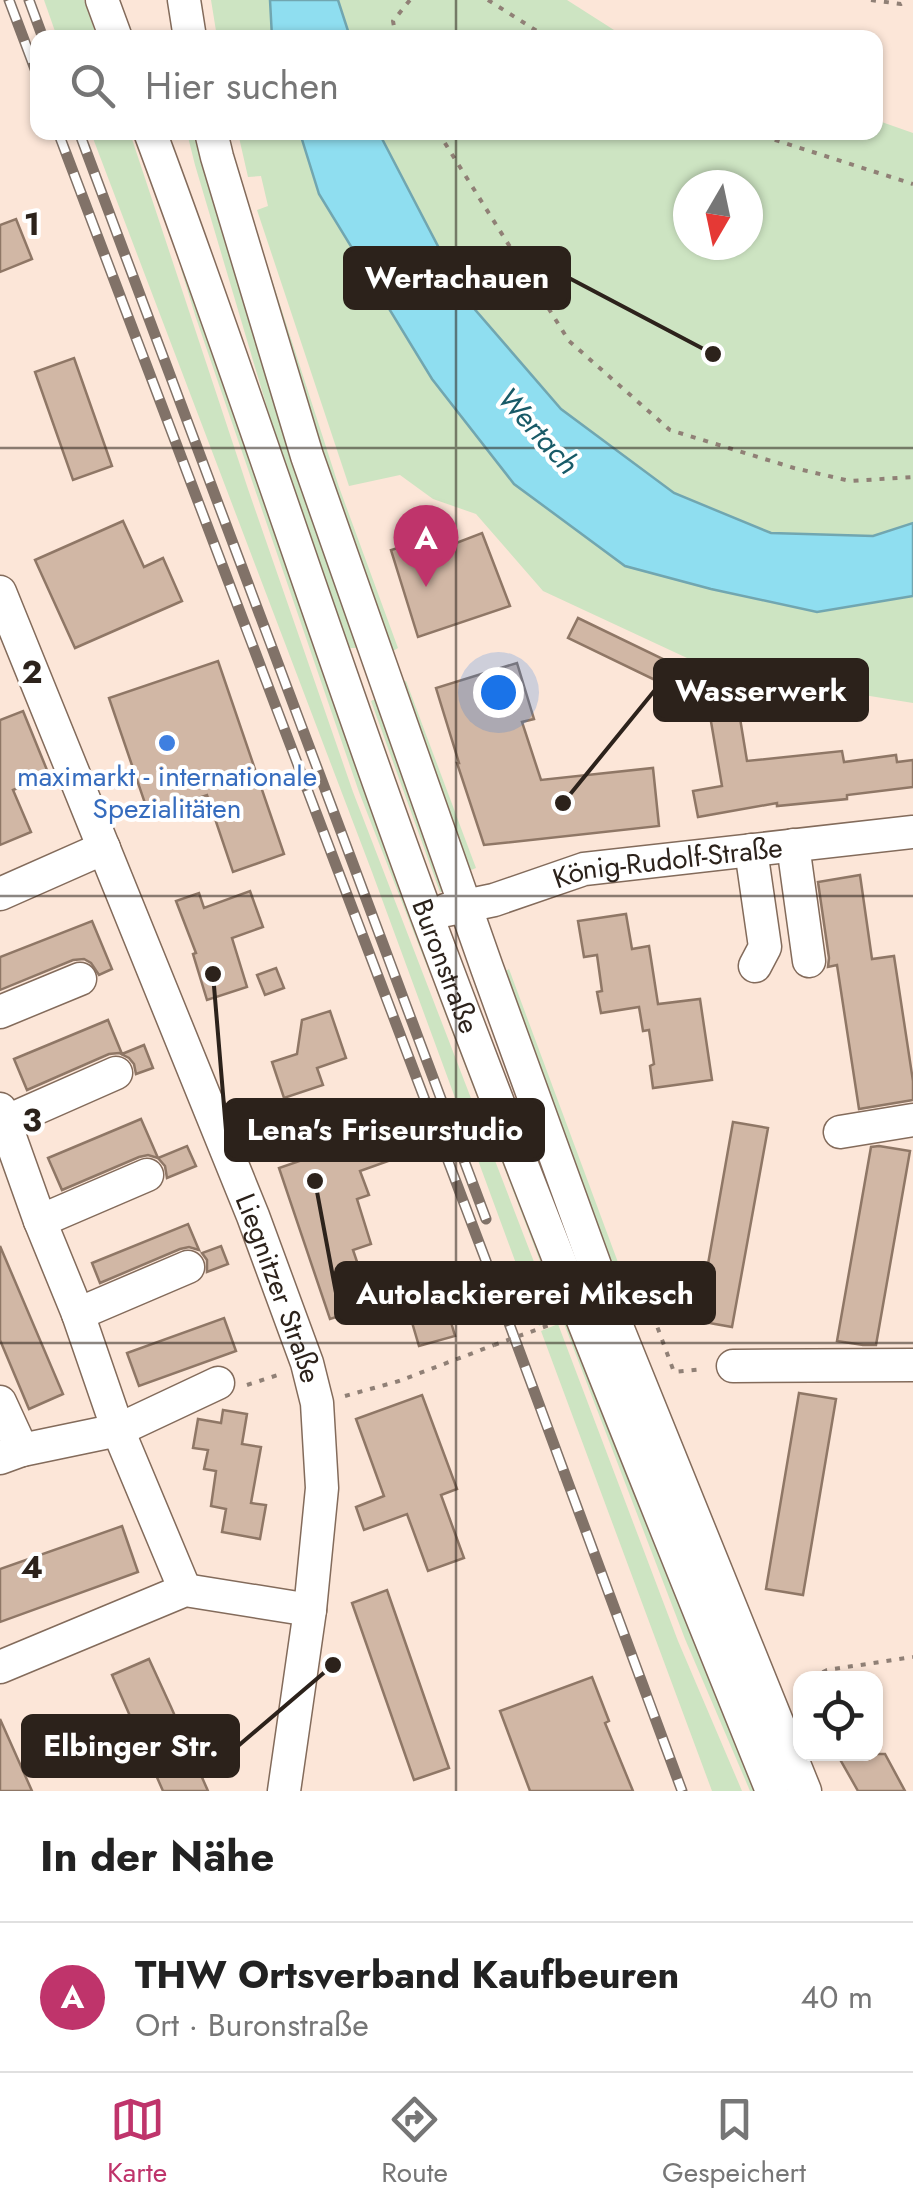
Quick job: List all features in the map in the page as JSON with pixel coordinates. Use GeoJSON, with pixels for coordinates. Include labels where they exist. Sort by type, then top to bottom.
{"type":"FeatureCollection","features":[{"type":"Feature","properties":{"kind":"street"},"geometry":{"type":"LineString","coordinates":[[102,0],[113,30]]}},
{"type":"Feature","properties":{"kind":"street"},"geometry":{"type":"LineString","coordinates":[[184,0],[189,30]]}},
{"type":"Feature","properties":{"kind":"street","name":"Buronstraße"},"geometry":{"type":"LineString","coordinates":[[153,140],[426,913],[596,1355],[772,1791]]}},
{"type":"Feature","properties":{"kind":"street","name":"Buronstraße"},"geometry":{"type":"LineString","coordinates":[[214,140],[307,456],[466,908],[618,1328],[804,1791]]}},
{"type":"Feature","properties":{"kind":"street","name":"Liegnitzer Straße"},"geometry":{"type":"LineString","coordinates":[[0,592],[253,1216],[317,1404],[322,1488],[310,1610],[284,1791]]}},
{"type":"Feature","properties":{"kind":"street","name":"König-Rudolf-Straße"},"geometry":{"type":"LineString","coordinates":[[426,913],[466,908],[584,869],[692,866],[751,850],[913,832]]}},
{"type":"Feature","properties":{"kind":"street"},"geometry":{"type":"LineString","coordinates":[[793,846],[809,961]]}},
{"type":"Feature","properties":{"kind":"street"},"geometry":{"type":"LineString","coordinates":[[0,894],[104,848]]}},
{"type":"Feature","properties":{"kind":"street"},"geometry":{"type":"LineString","coordinates":[[751,850],[765,948],[755,966]]}},
{"type":"Feature","properties":{"kind":"street"},"geometry":{"type":"LineString","coordinates":[[0,1012],[80,979]]}},
{"type":"Feature","properties":{"kind":"street"},"geometry":{"type":"LineString","coordinates":[[116,1073],[2,1115],[118,1430],[185,1590]]}},
{"type":"Feature","properties":{"kind":"street"},"geometry":{"type":"LineString","coordinates":[[840,1132],[913,1120]]}},
{"type":"Feature","properties":{"kind":"street"},"geometry":{"type":"LineString","coordinates":[[40,1222],[148,1175]]}},
{"type":"Feature","properties":{"kind":"street"},"geometry":{"type":"LineString","coordinates":[[78,1314],[188,1267]]}},
{"type":"Feature","properties":{"kind":"street"},"geometry":{"type":"LineString","coordinates":[[733,1366],[913,1365]]}},
{"type":"Feature","properties":{"kind":"street"},"geometry":{"type":"LineString","coordinates":[[0,1402],[11,1454],[118,1430],[218,1383]]}},
{"type":"Feature","properties":{"kind":"street"},"geometry":{"type":"LineString","coordinates":[[0,1667],[185,1590],[310,1610]]}},
{"type":"Feature","properties":{"kind":"path"},"geometry":{"type":"LineString","coordinates":[[395,30],[393,21],[410,0]]}},
{"type":"Feature","properties":{"kind":"path"},"geometry":{"type":"LineString","coordinates":[[488,0],[535,30]]}},
{"type":"Feature","properties":{"kind":"path"},"geometry":{"type":"LineString","coordinates":[[871,0],[901,4],[908,0]]}},
{"type":"Feature","properties":{"kind":"path"},"geometry":{"type":"LineString","coordinates":[[443,140],[569,340],[670,430],[850,481],[913,477]]}},
{"type":"Feature","properties":{"kind":"path"},"geometry":{"type":"LineString","coordinates":[[775,140],[913,184]]}},
{"type":"Feature","properties":{"kind":"path"},"geometry":{"type":"LineString","coordinates":[[317,1404],[399,1381],[644,1291],[674,1372]]}},
{"type":"Feature","properties":{"kind":"path"},"geometry":{"type":"LineString","coordinates":[[218,1383],[239,1388],[287,1372]]}},
{"type":"Feature","properties":{"kind":"path"},"geometry":{"type":"LineString","coordinates":[[825,1671],[913,1656]]}},
{"type":"Feature","properties":{"kind":"green space"},"geometry":{"type":"Polygon","coordinates":[[[44,0],[84,0],[95,30],[55,30],[44,0]]]}},
{"type":"Feature","properties":{"kind":"green space"},"geometry":{"type":"Polygon","coordinates":[[[211,0],[270,0],[272,30],[216,30],[211,0]]]}},
{"type":"Feature","properties":{"kind":"green space"},"geometry":{"type":"Polygon","coordinates":[[[338,0],[567,0],[614,30],[348,30],[338,0]]]}},
{"type":"Feature","properties":{"kind":"green space"},"geometry":{"type":"Polygon","coordinates":[[[883,122],[913,133],[913,523],[873,536],[771,533],[674,493],[561,409],[465,298],[383,140],[883,140],[883,122]]]}},
{"type":"Feature","properties":{"kind":"green space"},"geometry":{"type":"Polygon","coordinates":[[[94,140],[132,140],[353,792],[556,1319],[539,1326],[372,872],[94,140]]]}},
{"type":"Feature","properties":{"kind":"green space"},"geometry":{"type":"Polygon","coordinates":[[[189,140],[200,140],[361,648],[347,648],[282,458],[189,140]]]}},
{"type":"Feature","properties":{"kind":"green space"},"geometry":{"type":"Polygon","coordinates":[[[240,140],[302,140],[319,194],[432,379],[514,484],[817,612],[913,596],[913,703],[715,671],[543,591],[476,514],[433,499],[400,475],[349,486],[257,210],[268,206],[261,176],[248,177],[240,140]]]}},
{"type":"Feature","properties":{"kind":"green space"},"geometry":{"type":"Polygon","coordinates":[[[250,212],[339,487],[398,648],[390,653],[317,456],[250,212]]]}},
{"type":"Feature","properties":{"kind":"green space"},"geometry":{"type":"Polygon","coordinates":[[[186,266],[434,973],[430,974],[359,792],[196,318],[181,269],[186,266]]]}},
{"type":"Feature","properties":{"kind":"green space"},"geometry":{"type":"Polygon","coordinates":[[[406,681],[476,868],[471,870],[400,683],[406,681]]]}},
{"type":"Feature","properties":{"kind":"green space"},"geometry":{"type":"Polygon","coordinates":[[[379,697],[448,890],[440,892],[371,701],[379,697]]]}},
{"type":"Feature","properties":{"kind":"green space"},"geometry":{"type":"Polygon","coordinates":[[[509,969],[629,1292],[619,1296],[504,972],[509,969]]]}},
{"type":"Feature","properties":{"kind":"green space"},"geometry":{"type":"Polygon","coordinates":[[[439,989],[761,1791],[750,1791],[685,1639],[436,990],[439,989]]]}},
{"type":"Feature","properties":{"kind":"green space"},"geometry":{"type":"Polygon","coordinates":[[[558,1324],[678,1641],[742,1791],[712,1791],[541,1331],[558,1324]]]}},
{"type":"Feature","properties":{"kind":"water"},"geometry":{"type":"Polygon","coordinates":[[[270,0],[338,0],[348,30],[272,30],[270,0]]]}},
{"type":"Feature","properties":{"kind":"water","name":"Wertach"},"geometry":{"type":"Polygon","coordinates":[[[302,140],[383,140],[465,298],[561,409],[674,493],[771,533],[873,536],[913,523],[913,596],[817,612],[625,566],[514,484],[432,379],[319,194],[302,140]]]}},
{"type":"Feature","properties":{"kind":"building"},"geometry":{"type":"Polygon","coordinates":[[[16,219],[32,259],[0,272],[0,225],[16,219]]]}},
{"type":"Feature","properties":{"kind":"building"},"geometry":{"type":"Polygon","coordinates":[[[74,358],[112,466],[73,480],[35,372],[74,358]]]}},
{"type":"Feature","properties":{"kind":"building"},"geometry":{"type":"Polygon","coordinates":[[[123,521],[144,567],[163,558],[182,601],[75,648],[35,560],[123,521]]]}},
{"type":"Feature","properties":{"kind":"building"},"geometry":{"type":"Polygon","coordinates":[[[482,533],[510,606],[418,637],[391,550],[434,537],[438,550],[482,533]]]}},
{"type":"Feature","properties":{"kind":"building"},"geometry":{"type":"Polygon","coordinates":[[[578,618],[694,674],[684,694],[568,638],[578,618]]]}},
{"type":"Feature","properties":{"kind":"building"},"geometry":{"type":"Polygon","coordinates":[[[218,661],[284,854],[233,872],[207,795],[149,815],[109,698],[218,661]]]}},
{"type":"Feature","properties":{"kind":"building"},"geometry":{"type":"Polygon","coordinates":[[[517,663],[534,719],[522,722],[541,780],[653,768],[659,826],[484,845],[436,688],[517,663]]]}},
{"type":"Feature","properties":{"kind":"building"},"geometry":{"type":"Polygon","coordinates":[[[737,700],[747,761],[842,751],[844,762],[896,755],[897,762],[913,760],[913,787],[698,817],[693,791],[722,786],[708,704],[737,700]]]}},
{"type":"Feature","properties":{"kind":"building"},"geometry":{"type":"Polygon","coordinates":[[[23,711],[49,775],[13,790],[31,832],[0,845],[0,720],[23,711]]]}},
{"type":"Feature","properties":{"kind":"building"},"geometry":{"type":"Polygon","coordinates":[[[860,875],[872,959],[894,956],[913,1100],[859,1109],[837,965],[828,967],[818,882],[860,875]]]}},
{"type":"Feature","properties":{"kind":"building"},"geometry":{"type":"Polygon","coordinates":[[[250,891],[263,927],[232,938],[247,987],[207,1000],[193,954],[196,953],[176,901],[199,893],[204,908],[250,891]]]}},
{"type":"Feature","properties":{"kind":"building"},"geometry":{"type":"Polygon","coordinates":[[[626,914],[632,949],[649,946],[658,1004],[700,999],[712,1080],[653,1088],[649,1030],[643,1031],[639,1007],[601,1013],[597,955],[584,957],[578,921],[626,914]]]}},
{"type":"Feature","properties":{"kind":"building"},"geometry":{"type":"Polygon","coordinates":[[[92,921],[112,969],[99,975],[91,963],[73,960],[0,990],[0,957],[92,921]]]}},
{"type":"Feature","properties":{"kind":"building"},"geometry":{"type":"Polygon","coordinates":[[[276,968],[284,988],[265,995],[257,975],[276,968]]]}},
{"type":"Feature","properties":{"kind":"building"},"geometry":{"type":"Polygon","coordinates":[[[330,1011],[346,1058],[317,1068],[323,1085],[284,1098],[272,1062],[297,1054],[302,1020],[330,1011]]]}},
{"type":"Feature","properties":{"kind":"building"},"geometry":{"type":"Polygon","coordinates":[[[108,1020],[122,1054],[144,1045],[153,1068],[136,1074],[129,1058],[109,1054],[27,1090],[14,1059],[108,1020]]]}},
{"type":"Feature","properties":{"kind":"building"},"geometry":{"type":"Polygon","coordinates":[[[370,1101],[391,1160],[360,1171],[369,1195],[357,1199],[371,1244],[353,1250],[372,1306],[330,1319],[279,1168],[346,1145],[335,1114],[370,1101]]]}},
{"type":"Feature","properties":{"kind":"building"},"geometry":{"type":"Polygon","coordinates":[[[141,1119],[158,1158],[139,1157],[62,1190],[48,1158],[141,1119]]]}},
{"type":"Feature","properties":{"kind":"building"},"geometry":{"type":"Polygon","coordinates":[[[733,1122],[768,1128],[732,1327],[698,1321],[733,1122]]]}},
{"type":"Feature","properties":{"kind":"building"},"geometry":{"type":"Polygon","coordinates":[[[187,1146],[196,1166],[167,1178],[165,1166],[158,1158],[187,1146]]]}},
{"type":"Feature","properties":{"kind":"building"},"geometry":{"type":"Polygon","coordinates":[[[871,1147],[910,1151],[876,1345],[863,1345],[837,1341],[871,1147]]]}},
{"type":"Feature","properties":{"kind":"building"},"geometry":{"type":"Polygon","coordinates":[[[188,1224],[199,1250],[180,1249],[100,1283],[92,1263],[188,1224]]]}},
{"type":"Feature","properties":{"kind":"building"},"geometry":{"type":"Polygon","coordinates":[[[0,1246],[63,1394],[29,1409],[0,1340],[0,1246]]]}},
{"type":"Feature","properties":{"kind":"building"},"geometry":{"type":"Polygon","coordinates":[[[221,1246],[228,1264],[207,1272],[207,1260],[202,1253],[221,1246]]]}},
{"type":"Feature","properties":{"kind":"building"},"geometry":{"type":"Polygon","coordinates":[[[442,1291],[455,1336],[419,1346],[406,1302],[442,1291]]]}},
{"type":"Feature","properties":{"kind":"building"},"geometry":{"type":"Polygon","coordinates":[[[224,1318],[236,1351],[139,1386],[127,1353],[224,1318]]]}},
{"type":"Feature","properties":{"kind":"building"},"geometry":{"type":"Polygon","coordinates":[[[799,1393],[836,1399],[803,1595],[766,1589],[799,1393]]]}},
{"type":"Feature","properties":{"kind":"building"},"geometry":{"type":"Polygon","coordinates":[[[422,1395],[457,1489],[441,1495],[464,1558],[428,1571],[407,1514],[364,1530],[356,1507],[384,1496],[356,1419],[422,1395]]]}},
{"type":"Feature","properties":{"kind":"building"},"geometry":{"type":"Polygon","coordinates":[[[223,1410],[247,1414],[242,1444],[261,1447],[251,1503],[266,1505],[260,1539],[222,1532],[226,1509],[211,1506],[216,1471],[204,1469],[208,1450],[193,1448],[198,1419],[221,1423],[223,1410]]]}},
{"type":"Feature","properties":{"kind":"building"},"geometry":{"type":"Polygon","coordinates":[[[122,1526],[138,1572],[0,1622],[0,1569],[122,1526]]]}},
{"type":"Feature","properties":{"kind":"building"},"geometry":{"type":"Polygon","coordinates":[[[387,1590],[449,1768],[414,1780],[352,1603],[387,1590]]]}},
{"type":"Feature","properties":{"kind":"building"},"geometry":{"type":"Polygon","coordinates":[[[149,1659],[208,1791],[163,1791],[112,1675],[149,1659]]]}},
{"type":"Feature","properties":{"kind":"building"},"geometry":{"type":"Polygon","coordinates":[[[592,1677],[609,1721],[605,1723],[633,1791],[530,1791],[500,1711],[592,1677]]]}},
{"type":"Feature","properties":{"kind":"building"},"geometry":{"type":"Polygon","coordinates":[[[0,1719],[32,1791],[0,1791],[0,1719]]]}},
{"type":"Feature","properties":{"kind":"building"},"geometry":{"type":"Polygon","coordinates":[[[885,1754],[905,1791],[858,1791],[841,1761],[883,1761],[885,1754]]]}},
{"type":"Feature","properties":{"kind":"railway"},"geometry":{"type":"LineString","coordinates":[[9,0],[30,56]]}},
{"type":"Feature","properties":{"kind":"railway"},"geometry":{"type":"LineString","coordinates":[[29,0],[40,30]]}},
{"type":"Feature","properties":{"kind":"railway"},"geometry":{"type":"LineString","coordinates":[[61,140],[489,1269],[682,1791]]}},
{"type":"Feature","properties":{"kind":"railway"},"geometry":{"type":"LineString","coordinates":[[82,140],[486,1219]]}},
{"type":"Feature","properties":{"kind":"place","name":"Wertachauen"},"geometry":{"type":"Point","coordinates":[713,354]}},
{"type":"Feature","properties":{"kind":"place","name":"THW Ortsverband Kaufbeuren"},"geometry":{"type":"Point","coordinates":[426,587]}},
{"type":"Feature","properties":{"kind":"place","name":"maximarkt - internationale Spezialitäten"},"geometry":{"type":"Point","coordinates":[167,743]}},
{"type":"Feature","properties":{"kind":"place","name":"Wasserwerk"},"geometry":{"type":"Point","coordinates":[563,803]}},
{"type":"Feature","properties":{"kind":"place","name":"Lena's Friseurstudio"},"geometry":{"type":"Point","coordinates":[213,974]}},
{"type":"Feature","properties":{"kind":"place","name":"Autolackiererei Mikesch"},"geometry":{"type":"Point","coordinates":[315,1181]}},
{"type":"Feature","properties":{"kind":"place","name":"Elbinger Str."},"geometry":{"type":"Point","coordinates":[333,1665]}}]}
